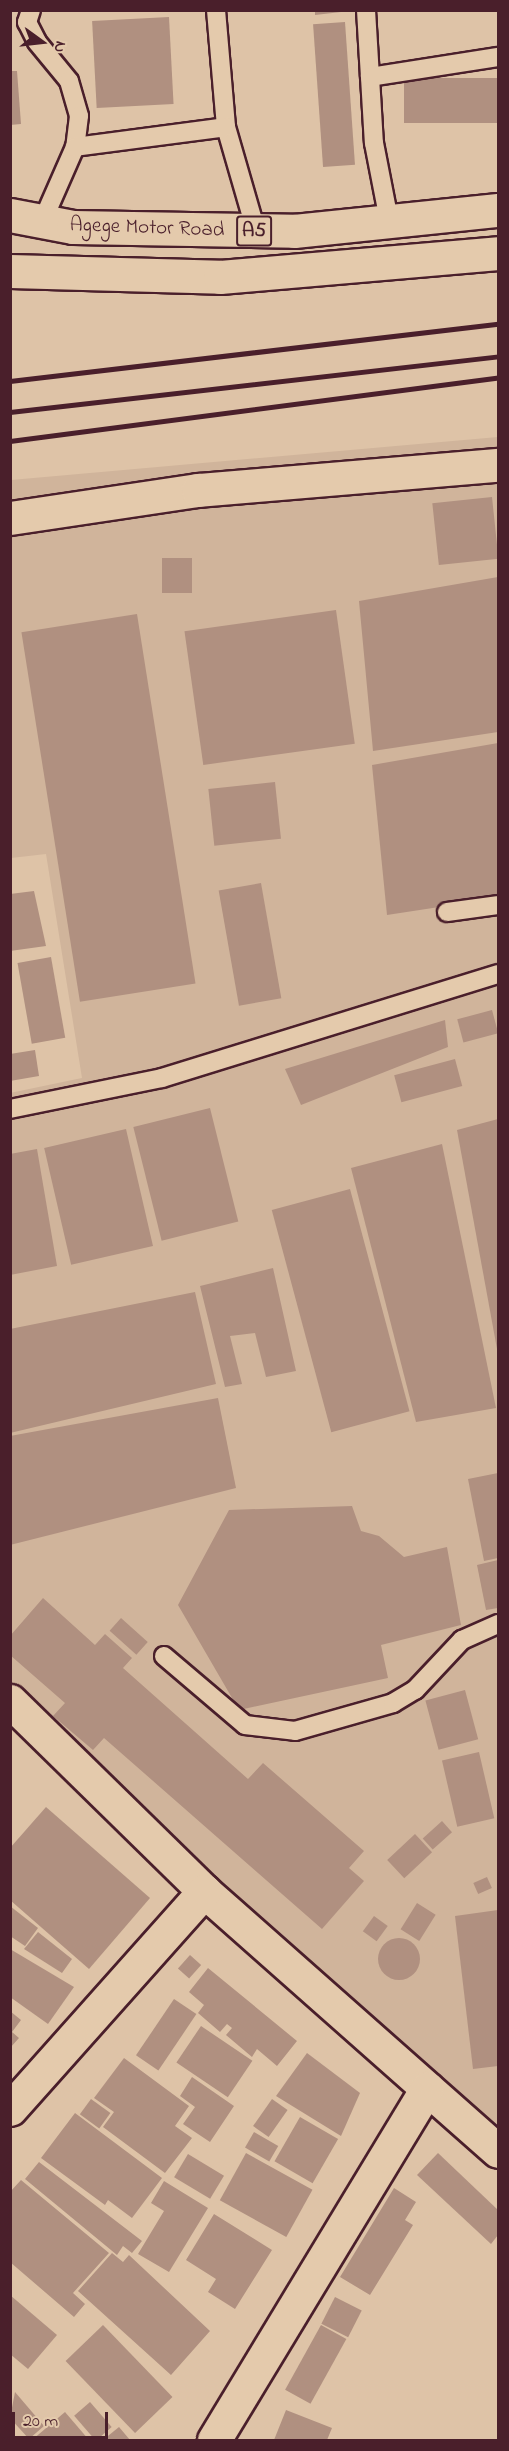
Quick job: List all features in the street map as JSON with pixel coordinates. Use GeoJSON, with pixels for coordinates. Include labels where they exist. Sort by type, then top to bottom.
{"type":"FeatureCollection","features":[{"type":"Feature","properties":{"kind":"main road","name":"Agege Motor Road"},"geometry":{"type":"LineString","coordinates":[[10,215],[42,222],[164,232],[256,231],[390,225],[498,210]]}},
{"type":"Feature","properties":{"kind":"main road","name":"A5"},"geometry":{"type":"LineString","coordinates":[[10,271],[220,277],[498,253]]}},
{"type":"Feature","properties":{"kind":"main road"},"geometry":{"type":"LineString","coordinates":[[10,518],[198,490],[498,465]]}},
{"type":"Feature","properties":{"kind":"main road"},"geometry":{"type":"LineString","coordinates":[[10,1701],[204,1891],[498,2151]]}},
{"type":"Feature","properties":{"kind":"main road"},"geometry":{"type":"LineString","coordinates":[[10,2109],[204,1891]]}},
{"type":"Feature","properties":{"kind":"main road"},"geometry":{"type":"LineString","coordinates":[[214,2440],[427,2088]]}},
{"type":"Feature","properties":{"kind":"lane"},"geometry":{"type":"LineString","coordinates":[[30,10],[27,22],[36,42],[69,81],[79,116],[75,147],[42,222]]}},
{"type":"Feature","properties":{"kind":"lane"},"geometry":{"type":"LineString","coordinates":[[216,10],[226,127],[256,231]]}},
{"type":"Feature","properties":{"kind":"lane"},"geometry":{"type":"LineString","coordinates":[[366,10],[374,143],[390,225]]}},
{"type":"Feature","properties":{"kind":"lane"},"geometry":{"type":"LineString","coordinates":[[370,77],[498,57]]}},
{"type":"Feature","properties":{"kind":"lane"},"geometry":{"type":"LineString","coordinates":[[75,147],[226,127]]}},
{"type":"Feature","properties":{"kind":"lane"},"geometry":{"type":"LineString","coordinates":[[447,912],[498,904]]}},
{"type":"Feature","properties":{"kind":"lane"},"geometry":{"type":"LineString","coordinates":[[10,1109],[162,1078],[498,974]]}},
{"type":"Feature","properties":{"kind":"lane"},"geometry":{"type":"LineString","coordinates":[[164,1656],[245,1725],[295,1731],[393,1703],[423,1684],[462,1641],[498,1624]]}},
{"type":"Feature","properties":{"kind":"shaded area"},"geometry":{"type":"Polygon","coordinates":[[[498,437],[498,2152],[11,1695],[10,1093],[82,1078],[46,854],[11,858],[11,480],[498,437]]]}},
{"type":"Feature","properties":{"kind":"building"},"geometry":{"type":"Polygon","coordinates":[[[315,10],[341,10],[341,12],[315,15],[315,10]]]}},
{"type":"Feature","properties":{"kind":"building"},"geometry":{"type":"Polygon","coordinates":[[[169,17],[174,104],[97,108],[92,21],[169,17]]]}},
{"type":"Feature","properties":{"kind":"building"},"geometry":{"type":"Polygon","coordinates":[[[345,22],[355,165],[323,167],[313,24],[345,22]]]}},
{"type":"Feature","properties":{"kind":"building"},"geometry":{"type":"Polygon","coordinates":[[[10,71],[17,71],[21,124],[10,125],[10,71]]]}},
{"type":"Feature","properties":{"kind":"building"},"geometry":{"type":"Polygon","coordinates":[[[404,78],[498,78],[498,123],[404,123],[404,78]]]}},
{"type":"Feature","properties":{"kind":"building"},"geometry":{"type":"Polygon","coordinates":[[[492,497],[498,559],[439,565],[432,503],[492,497]]]}},
{"type":"Feature","properties":{"kind":"building"},"geometry":{"type":"Polygon","coordinates":[[[162,558],[192,558],[192,593],[162,593],[162,558]]]}},
{"type":"Feature","properties":{"kind":"building"},"geometry":{"type":"Polygon","coordinates":[[[498,577],[498,732],[373,751],[359,601],[498,577]]]}},
{"type":"Feature","properties":{"kind":"building"},"geometry":{"type":"Polygon","coordinates":[[[336,610],[355,744],[203,765],[184,631],[336,610]]]}},
{"type":"Feature","properties":{"kind":"building"},"geometry":{"type":"Polygon","coordinates":[[[137,614],[196,983],[80,1002],[21,632],[137,614]]]}},
{"type":"Feature","properties":{"kind":"building"},"geometry":{"type":"Polygon","coordinates":[[[498,743],[498,898],[387,915],[372,765],[498,743]]]}},
{"type":"Feature","properties":{"kind":"building"},"geometry":{"type":"Polygon","coordinates":[[[275,782],[281,839],[214,846],[208,789],[275,782]]]}},
{"type":"Feature","properties":{"kind":"building"},"geometry":{"type":"Polygon","coordinates":[[[261,883],[281,998],[239,1006],[219,890],[261,883]]]}},
{"type":"Feature","properties":{"kind":"building"},"geometry":{"type":"Polygon","coordinates":[[[34,891],[46,946],[10,951],[10,894],[34,891]]]}},
{"type":"Feature","properties":{"kind":"building"},"geometry":{"type":"Polygon","coordinates":[[[51,957],[65,1038],[32,1044],[18,963],[51,957]]]}},
{"type":"Feature","properties":{"kind":"building"},"geometry":{"type":"Polygon","coordinates":[[[492,1010],[498,1033],[463,1042],[457,1019],[492,1010]]]}},
{"type":"Feature","properties":{"kind":"building"},"geometry":{"type":"Polygon","coordinates":[[[445,1020],[448,1047],[301,1105],[285,1069],[445,1020]]]}},
{"type":"Feature","properties":{"kind":"building"},"geometry":{"type":"Polygon","coordinates":[[[35,1050],[39,1076],[10,1081],[10,1054],[35,1050]]]}},
{"type":"Feature","properties":{"kind":"building"},"geometry":{"type":"Polygon","coordinates":[[[455,1059],[462,1086],[401,1102],[394,1075],[455,1059]]]}},
{"type":"Feature","properties":{"kind":"building"},"geometry":{"type":"Polygon","coordinates":[[[210,1108],[238,1222],[162,1241],[133,1127],[210,1108]]]}},
{"type":"Feature","properties":{"kind":"building"},"geometry":{"type":"Polygon","coordinates":[[[498,1119],[498,1349],[497,1349],[457,1130],[498,1119]]]}},
{"type":"Feature","properties":{"kind":"building"},"geometry":{"type":"Polygon","coordinates":[[[126,1129],[153,1246],[71,1265],[44,1148],[126,1129]]]}},
{"type":"Feature","properties":{"kind":"building"},"geometry":{"type":"Polygon","coordinates":[[[442,1144],[496,1408],[416,1422],[351,1168],[442,1144]]]}},
{"type":"Feature","properties":{"kind":"building"},"geometry":{"type":"Polygon","coordinates":[[[37,1149],[57,1266],[10,1275],[10,1154],[37,1149]]]}},
{"type":"Feature","properties":{"kind":"building"},"geometry":{"type":"Polygon","coordinates":[[[350,1189],[410,1411],[331,1432],[272,1210],[350,1189]]]}},
{"type":"Feature","properties":{"kind":"building"},"geometry":{"type":"Polygon","coordinates":[[[273,1268],[296,1371],[266,1377],[255,1333],[230,1336],[242,1384],[225,1387],[200,1286],[273,1268]]]}},
{"type":"Feature","properties":{"kind":"building"},"geometry":{"type":"Polygon","coordinates":[[[195,1292],[216,1384],[10,1433],[10,1329],[195,1292]]]}},
{"type":"Feature","properties":{"kind":"building"},"geometry":{"type":"Polygon","coordinates":[[[218,1398],[236,1488],[10,1545],[10,1436],[218,1398]]]}},
{"type":"Feature","properties":{"kind":"building"},"geometry":{"type":"Polygon","coordinates":[[[498,1473],[498,1558],[484,1561],[468,1479],[498,1473]]]}},
{"type":"Feature","properties":{"kind":"building"},"geometry":{"type":"Polygon","coordinates":[[[352,1506],[361,1531],[379,1536],[404,1557],[447,1547],[461,1625],[381,1645],[388,1678],[239,1710],[178,1605],[229,1510],[352,1506]]]}},
{"type":"Feature","properties":{"kind":"building"},"geometry":{"type":"Polygon","coordinates":[[[498,1560],[498,1608],[486,1610],[477,1565],[498,1560]]]}},
{"type":"Feature","properties":{"kind":"building"},"geometry":{"type":"Polygon","coordinates":[[[43,1598],[95,1645],[105,1634],[132,1658],[123,1668],[248,1779],[263,1763],[364,1851],[349,1868],[364,1881],[322,1929],[104,1738],[93,1750],[53,1716],[65,1703],[10,1655],[10,1636],[43,1598]]]}},
{"type":"Feature","properties":{"kind":"building"},"geometry":{"type":"Polygon","coordinates":[[[121,1618],[148,1642],[136,1655],[110,1631],[121,1618]]]}},
{"type":"Feature","properties":{"kind":"building"},"geometry":{"type":"Polygon","coordinates":[[[465,1690],[478,1739],[439,1750],[425,1701],[465,1690]]]}},
{"type":"Feature","properties":{"kind":"building"},"geometry":{"type":"Polygon","coordinates":[[[479,1752],[494,1818],[457,1827],[442,1761],[479,1752]]]}},
{"type":"Feature","properties":{"kind":"building"},"geometry":{"type":"Polygon","coordinates":[[[46,1807],[150,1898],[89,1969],[10,1900],[10,1848],[46,1807]]]}},
{"type":"Feature","properties":{"kind":"building"},"geometry":{"type":"Polygon","coordinates":[[[442,1821],[452,1832],[433,1850],[423,1838],[442,1821]]]}},
{"type":"Feature","properties":{"kind":"building"},"geometry":{"type":"Polygon","coordinates":[[[415,1834],[432,1852],[404,1878],[387,1860],[415,1834]]]}},
{"type":"Feature","properties":{"kind":"building"},"geometry":{"type":"Polygon","coordinates":[[[487,1877],[492,1888],[478,1894],[473,1883],[487,1877]]]}},
{"type":"Feature","properties":{"kind":"building"},"geometry":{"type":"Polygon","coordinates":[[[417,1903],[436,1915],[419,1941],[401,1929],[417,1903]]]}},
{"type":"Feature","properties":{"kind":"building"},"geometry":{"type":"Polygon","coordinates":[[[10,1906],[38,1928],[25,1946],[10,1936],[10,1906]]]}},
{"type":"Feature","properties":{"kind":"building"},"geometry":{"type":"Polygon","coordinates":[[[498,1910],[498,2066],[473,2069],[455,1916],[498,1910]]]}},
{"type":"Feature","properties":{"kind":"building"},"geometry":{"type":"Polygon","coordinates":[[[374,1916],[388,1926],[377,1941],[363,1931],[374,1916]]]}},
{"type":"Feature","properties":{"kind":"building"},"geometry":{"type":"Polygon","coordinates":[[[38,1932],[72,1959],[62,1973],[24,1949],[38,1932]]]}},
{"type":"Feature","properties":{"kind":"building"},"geometry":{"type":"Polygon","coordinates":[[[399,1938],[414,1944],[420,1959],[414,1974],[399,1980],[384,1974],[378,1959],[384,1944],[399,1938]]]}},
{"type":"Feature","properties":{"kind":"building"},"geometry":{"type":"Polygon","coordinates":[[[10,1949],[74,1987],[48,2024],[10,1997],[10,1949]]]}},
{"type":"Feature","properties":{"kind":"building"},"geometry":{"type":"Polygon","coordinates":[[[190,1955],[201,1965],[189,1978],[178,1968],[190,1955]]]}},
{"type":"Feature","properties":{"kind":"building"},"geometry":{"type":"Polygon","coordinates":[[[208,1968],[297,2041],[277,2066],[257,2049],[252,2057],[226,2035],[232,2028],[227,2024],[220,2032],[198,2013],[204,2005],[189,1992],[208,1968]]]}},
{"type":"Feature","properties":{"kind":"building"},"geometry":{"type":"Polygon","coordinates":[[[174,1999],[196,2014],[158,2070],[136,2055],[174,1999]]]}},
{"type":"Feature","properties":{"kind":"building"},"geometry":{"type":"Polygon","coordinates":[[[10,2011],[21,2020],[12,2032],[19,2038],[10,2048],[10,2011]]]}},
{"type":"Feature","properties":{"kind":"building"},"geometry":{"type":"Polygon","coordinates":[[[201,2026],[252,2061],[228,2097],[176,2062],[201,2026]]]}},
{"type":"Feature","properties":{"kind":"building"},"geometry":{"type":"Polygon","coordinates":[[[307,2053],[360,2093],[341,2136],[276,2096],[307,2053]]]}},
{"type":"Feature","properties":{"kind":"building"},"geometry":{"type":"Polygon","coordinates":[[[124,2058],[189,2106],[175,2126],[192,2138],[165,2173],[103,2127],[114,2112],[94,2098],[124,2058]]]}},
{"type":"Feature","properties":{"kind":"building"},"geometry":{"type":"Polygon","coordinates":[[[192,2077],[234,2106],[210,2142],[183,2124],[195,2107],[180,2096],[192,2077]]]}},
{"type":"Feature","properties":{"kind":"building"},"geometry":{"type":"Polygon","coordinates":[[[91,2099],[110,2113],[99,2128],[80,2114],[91,2099]]]}},
{"type":"Feature","properties":{"kind":"building"},"geometry":{"type":"Polygon","coordinates":[[[272,2099],[288,2110],[269,2137],[253,2126],[272,2099]]]}},
{"type":"Feature","properties":{"kind":"building"},"geometry":{"type":"Polygon","coordinates":[[[75,2113],[162,2178],[132,2218],[108,2200],[105,2205],[41,2158],[75,2113]]]}},
{"type":"Feature","properties":{"kind":"building"},"geometry":{"type":"Polygon","coordinates":[[[300,2117],[338,2139],[313,2183],[274,2161],[300,2117]]]}},
{"type":"Feature","properties":{"kind":"building"},"geometry":{"type":"Polygon","coordinates":[[[254,2132],[278,2146],[269,2162],[245,2148],[254,2132]]]}},
{"type":"Feature","properties":{"kind":"building"},"geometry":{"type":"Polygon","coordinates":[[[246,2153],[312,2190],[286,2237],[220,2200],[246,2153]]]}},
{"type":"Feature","properties":{"kind":"building"},"geometry":{"type":"Polygon","coordinates":[[[438,2153],[498,2210],[498,2235],[491,2244],[417,2175],[438,2153]]]}},
{"type":"Feature","properties":{"kind":"building"},"geometry":{"type":"Polygon","coordinates":[[[188,2154],[224,2176],[210,2199],[174,2177],[188,2154]]]}},
{"type":"Feature","properties":{"kind":"building"},"geometry":{"type":"Polygon","coordinates":[[[39,2162],[142,2241],[132,2253],[123,2246],[117,2255],[25,2179],[39,2162]]]}},
{"type":"Feature","properties":{"kind":"building"},"geometry":{"type":"Polygon","coordinates":[[[21,2180],[109,2253],[73,2293],[85,2304],[74,2317],[10,2262],[10,2192],[21,2180]]]}},
{"type":"Feature","properties":{"kind":"building"},"geometry":{"type":"Polygon","coordinates":[[[164,2181],[208,2208],[169,2272],[138,2254],[164,2211],[151,2203],[164,2181]]]}},
{"type":"Feature","properties":{"kind":"building"},"geometry":{"type":"Polygon","coordinates":[[[394,2188],[416,2202],[405,2220],[413,2225],[370,2295],[340,2277],[394,2188]]]}},
{"type":"Feature","properties":{"kind":"building"},"geometry":{"type":"Polygon","coordinates":[[[214,2214],[272,2250],[235,2309],[208,2292],[216,2279],[186,2260],[214,2214]]]}},
{"type":"Feature","properties":{"kind":"building"},"geometry":{"type":"Polygon","coordinates":[[[112,2253],[123,2262],[129,2255],[210,2331],[171,2375],[78,2291],[112,2253]]]}},
{"type":"Feature","properties":{"kind":"building"},"geometry":{"type":"Polygon","coordinates":[[[10,2295],[57,2335],[28,2369],[10,2354],[10,2295]]]}},
{"type":"Feature","properties":{"kind":"building"},"geometry":{"type":"Polygon","coordinates":[[[335,2297],[362,2311],[348,2337],[321,2324],[335,2297]]]}},
{"type":"Feature","properties":{"kind":"building"},"geometry":{"type":"Polygon","coordinates":[[[103,2325],[172,2397],[135,2433],[66,2361],[103,2325]]]}},
{"type":"Feature","properties":{"kind":"building"},"geometry":{"type":"Polygon","coordinates":[[[321,2325],[346,2339],[310,2404],[285,2390],[321,2325]]]}},
{"type":"Feature","properties":{"kind":"building"},"geometry":{"type":"Polygon","coordinates":[[[15,2392],[44,2426],[29,2439],[10,2418],[15,2392]]]}},
{"type":"Feature","properties":{"kind":"building"},"geometry":{"type":"Polygon","coordinates":[[[90,2402],[112,2427],[95,2440],[74,2416],[90,2402]]]}},
{"type":"Feature","properties":{"kind":"building"},"geometry":{"type":"Polygon","coordinates":[[[286,2410],[332,2428],[327,2440],[274,2440],[286,2410]]]}},
{"type":"Feature","properties":{"kind":"building"},"geometry":{"type":"Polygon","coordinates":[[[65,2412],[89,2440],[32,2440],[65,2412]]]}},
{"type":"Feature","properties":{"kind":"building"},"geometry":{"type":"Polygon","coordinates":[[[119,2427],[130,2440],[103,2440],[119,2427]]]}},
{"type":"Feature","properties":{"kind":"railway"},"geometry":{"type":"LineString","coordinates":[[10,381],[498,324]]}},
{"type":"Feature","properties":{"kind":"railway"},"geometry":{"type":"LineString","coordinates":[[10,412],[498,356]]}},
{"type":"Feature","properties":{"kind":"railway"},"geometry":{"type":"LineString","coordinates":[[10,441],[498,378]]}}]}
